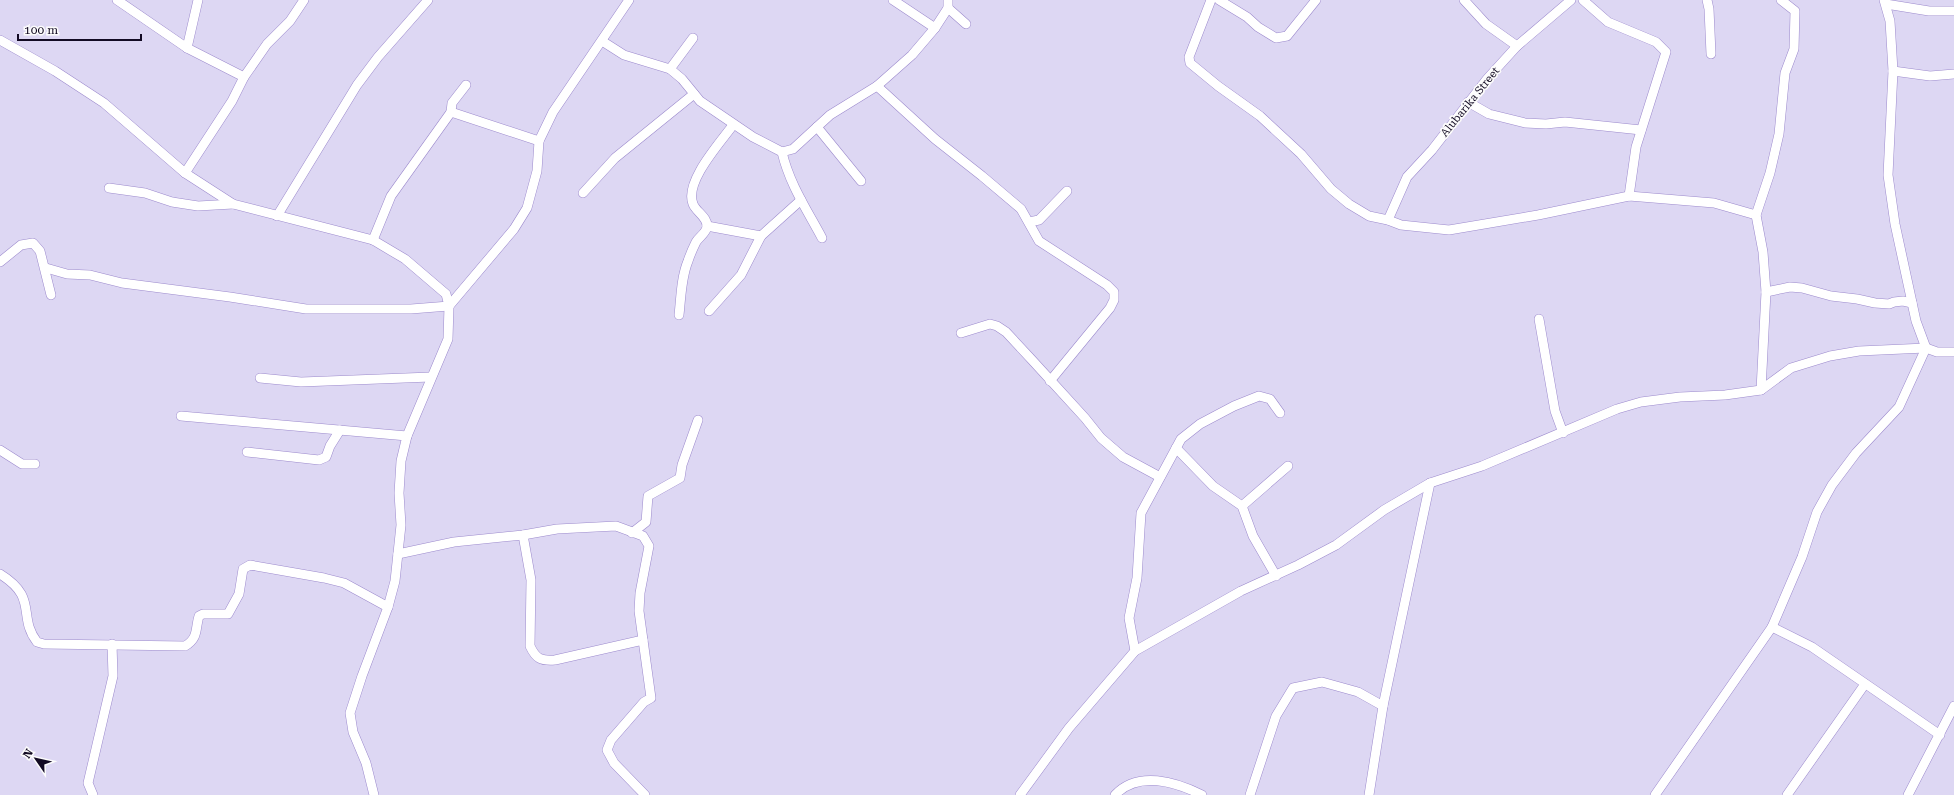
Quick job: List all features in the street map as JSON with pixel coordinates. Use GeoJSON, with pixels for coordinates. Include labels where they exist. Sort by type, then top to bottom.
{"type":"FeatureCollection","features":[{"type":"Feature","properties":{"kind":"street"},"geometry":{"type":"LineString","coordinates":[[117,0],[187,48],[244,77]]}},
{"type":"Feature","properties":{"kind":"street"},"geometry":{"type":"LineString","coordinates":[[187,48],[198,0]]}},
{"type":"Feature","properties":{"kind":"street"},"geometry":{"type":"LineString","coordinates":[[185,173],[232,101],[244,77],[267,44],[290,21],[304,0]]}},
{"type":"Feature","properties":{"kind":"street"},"geometry":{"type":"LineString","coordinates":[[277,216],[357,85],[378,57],[428,0]]}},
{"type":"Feature","properties":{"kind":"street"},"geometry":{"type":"LineString","coordinates":[[46,268],[67,274],[90,275],[122,283],[230,297],[306,309],[411,309],[449,306],[514,229],[527,208],[537,171],[539,142],[554,112],[628,0]]}},
{"type":"Feature","properties":{"kind":"street"},"geometry":{"type":"LineString","coordinates":[[893,0],[935,28]]}},
{"type":"Feature","properties":{"kind":"street"},"geometry":{"type":"LineString","coordinates":[[1211,0],[1189,57],[1190,63],[1279,133],[1301,154],[1331,188],[1349,204],[1369,216],[1388,220],[1401,225],[1449,230],[1538,215],[1629,196],[1714,203],[1756,215]]}},
{"type":"Feature","properties":{"kind":"street"},"geometry":{"type":"LineString","coordinates":[[1218,0],[1247,17],[1258,27],[1276,38],[1287,36],[1316,0]]}},
{"type":"Feature","properties":{"kind":"street"},"geometry":{"type":"LineString","coordinates":[[1464,0],[1486,24],[1517,46]]}},
{"type":"Feature","properties":{"kind":"street","name":"Alubarika Street"},"geometry":{"type":"LineString","coordinates":[[1388,220],[1407,177],[1432,150],[1468,102],[1517,46],[1571,0]]}},
{"type":"Feature","properties":{"kind":"street"},"geometry":{"type":"LineString","coordinates":[[1584,0],[1608,22],[1656,42],[1666,52],[1636,147],[1629,196]]}},
{"type":"Feature","properties":{"kind":"street"},"geometry":{"type":"LineString","coordinates":[[1707,0],[1709,9],[1711,54]]}},
{"type":"Feature","properties":{"kind":"street"},"geometry":{"type":"LineString","coordinates":[[1761,390],[1766,292],[1763,252],[1756,215],[1770,172],[1780,134],[1785,73],[1794,49],[1795,11],[1782,0]]}},
{"type":"Feature","properties":{"kind":"street"},"geometry":{"type":"LineString","coordinates":[[1655,795],[1772,627],[1802,557],[1817,512],[1832,485],[1856,453],[1899,407],[1926,348],[1916,321],[1912,303],[1895,224],[1888,175],[1892,71],[1890,21],[1885,2],[1929,11],[1954,10]]}},
{"type":"Feature","properties":{"kind":"street"},"geometry":{"type":"LineString","coordinates":[[602,41],[624,55],[670,69],[700,101],[733,125],[782,152],[793,149],[830,115],[877,86],[912,55],[935,28],[948,4],[966,24]]}},
{"type":"Feature","properties":{"kind":"street"},"geometry":{"type":"LineString","coordinates":[[670,69],[693,38]]}},
{"type":"Feature","properties":{"kind":"street"},"geometry":{"type":"LineString","coordinates":[[0,40],[55,71],[104,103],[185,173],[233,204],[373,240],[405,259],[446,294],[449,306],[448,339],[407,436],[401,462],[399,493],[401,525],[395,581],[388,607],[350,713],[353,732],[366,763],[374,795]]}},
{"type":"Feature","properties":{"kind":"street"},"geometry":{"type":"LineString","coordinates":[[1892,71],[1930,76],[1954,74]]}},
{"type":"Feature","properties":{"kind":"street"},"geometry":{"type":"LineString","coordinates":[[373,240],[391,196],[451,112],[452,103],[466,85]]}},
{"type":"Feature","properties":{"kind":"street"},"geometry":{"type":"LineString","coordinates":[[877,86],[890,100],[956,157],[1003,193],[1020,209],[1039,241],[1106,285],[1114,292],[1114,300],[1110,308],[1050,381]]}},
{"type":"Feature","properties":{"kind":"street"},"geometry":{"type":"LineString","coordinates":[[583,193],[615,158],[694,94]]}},
{"type":"Feature","properties":{"kind":"street"},"geometry":{"type":"LineString","coordinates":[[1468,102],[1489,114],[1525,123],[1546,124],[1565,122],[1641,130]]}},
{"type":"Feature","properties":{"kind":"street"},"geometry":{"type":"LineString","coordinates":[[451,112],[539,142]]}},
{"type":"Feature","properties":{"kind":"street"},"geometry":{"type":"LineString","coordinates":[[679,315],[683,279],[687,264],[696,241],[706,230],[707,226],[706,222],[693,205],[691,195],[693,186],[701,170],[733,125]]}},
{"type":"Feature","properties":{"kind":"street"},"geometry":{"type":"LineString","coordinates":[[817,127],[861,181]]}},
{"type":"Feature","properties":{"kind":"street"},"geometry":{"type":"LineString","coordinates":[[782,152],[785,166],[801,200],[822,238]]}},
{"type":"Feature","properties":{"kind":"street"},"geometry":{"type":"LineString","coordinates":[[109,188],[145,193],[172,202],[198,206],[233,204]]}},
{"type":"Feature","properties":{"kind":"street"},"geometry":{"type":"LineString","coordinates":[[1029,222],[1040,220],[1067,191]]}},
{"type":"Feature","properties":{"kind":"street"},"geometry":{"type":"LineString","coordinates":[[709,311],[741,275],[761,236],[801,200]]}},
{"type":"Feature","properties":{"kind":"street"},"geometry":{"type":"LineString","coordinates":[[707,226],[761,236]]}},
{"type":"Feature","properties":{"kind":"street"},"geometry":{"type":"LineString","coordinates":[[0,262],[21,245],[33,243],[40,251],[46,268],[51,295]]}},
{"type":"Feature","properties":{"kind":"street"},"geometry":{"type":"LineString","coordinates":[[1766,292],[1790,287],[1802,288],[1831,296],[1875,303],[1889,304],[1903,301],[1912,303]]}},
{"type":"Feature","properties":{"kind":"street"},"geometry":{"type":"LineString","coordinates":[[1539,319],[1555,411],[1563,433]]}},
{"type":"Feature","properties":{"kind":"street"},"geometry":{"type":"LineString","coordinates":[[961,333],[990,324],[997,326],[1006,332],[1085,418],[1101,438],[1123,457],[1160,477]]}},
{"type":"Feature","properties":{"kind":"street"},"geometry":{"type":"LineString","coordinates":[[1020,795],[1070,728],[1134,651],[1241,591],[1276,576],[1336,545],[1384,510],[1430,483],[1482,466],[1618,409],[1641,402],[1725,395],[1761,390],[1791,368],[1830,356],[1859,351],[1926,348],[1937,352],[1954,352]]}},
{"type":"Feature","properties":{"kind":"street"},"geometry":{"type":"LineString","coordinates":[[260,378],[301,382],[431,377]]}},
{"type":"Feature","properties":{"kind":"street"},"geometry":{"type":"LineString","coordinates":[[1134,651],[1129,618],[1137,578],[1142,513],[1181,439],[1200,424],[1234,406],[1259,396],[1270,399],[1280,413]]}},
{"type":"Feature","properties":{"kind":"street"},"geometry":{"type":"LineString","coordinates":[[181,416],[407,436]]}},
{"type":"Feature","properties":{"kind":"street"},"geometry":{"type":"LineString","coordinates":[[632,532],[646,522],[648,496],[680,478],[682,466],[698,420]]}},
{"type":"Feature","properties":{"kind":"street"},"geometry":{"type":"LineString","coordinates":[[247,452],[319,460],[326,458],[330,446],[340,430]]}},
{"type":"Feature","properties":{"kind":"street"},"geometry":{"type":"LineString","coordinates":[[1176,448],[1213,486],[1242,506],[1253,536],[1276,576]]}},
{"type":"Feature","properties":{"kind":"street"},"geometry":{"type":"LineString","coordinates":[[0,450],[22,464],[35,464]]}},
{"type":"Feature","properties":{"kind":"street"},"geometry":{"type":"LineString","coordinates":[[1242,506],[1288,466]]}},
{"type":"Feature","properties":{"kind":"street"},"geometry":{"type":"LineString","coordinates":[[1370,795],[1383,706],[1430,483]]}},
{"type":"Feature","properties":{"kind":"street"},"geometry":{"type":"LineString","coordinates":[[398,554],[454,542],[523,535],[557,529],[616,526],[643,536],[649,546],[640,593],[639,612],[642,640],[651,688],[651,698],[644,702],[620,729],[611,740],[606,750],[614,763],[645,795]]}},
{"type":"Feature","properties":{"kind":"street"},"geometry":{"type":"LineString","coordinates":[[523,535],[531,580],[530,646],[534,656],[542,661],[555,660],[642,640]]}},
{"type":"Feature","properties":{"kind":"street"},"geometry":{"type":"LineString","coordinates":[[0,574],[17,587],[25,598],[31,635],[37,642],[62,644],[185,646],[192,643],[196,635],[199,616],[203,614],[228,614],[239,594],[243,569],[250,565],[344,583],[388,607]]}},
{"type":"Feature","properties":{"kind":"street"},"geometry":{"type":"LineString","coordinates":[[1772,627],[1812,647],[1940,734]]}},
{"type":"Feature","properties":{"kind":"street"},"geometry":{"type":"LineString","coordinates":[[93,795],[88,783],[113,676],[112,644]]}},
{"type":"Feature","properties":{"kind":"street"},"geometry":{"type":"LineString","coordinates":[[1250,795],[1276,716],[1293,688],[1322,682],[1358,692],[1383,706]]}},
{"type":"Feature","properties":{"kind":"street"},"geometry":{"type":"LineString","coordinates":[[1787,795],[1865,684]]}},
{"type":"Feature","properties":{"kind":"street"},"geometry":{"type":"LineString","coordinates":[[1908,795],[1954,706]]}},
{"type":"Feature","properties":{"kind":"street"},"geometry":{"type":"LineString","coordinates":[[1115,795],[1132,782],[1146,779],[1186,787],[1202,795]]}}]}
